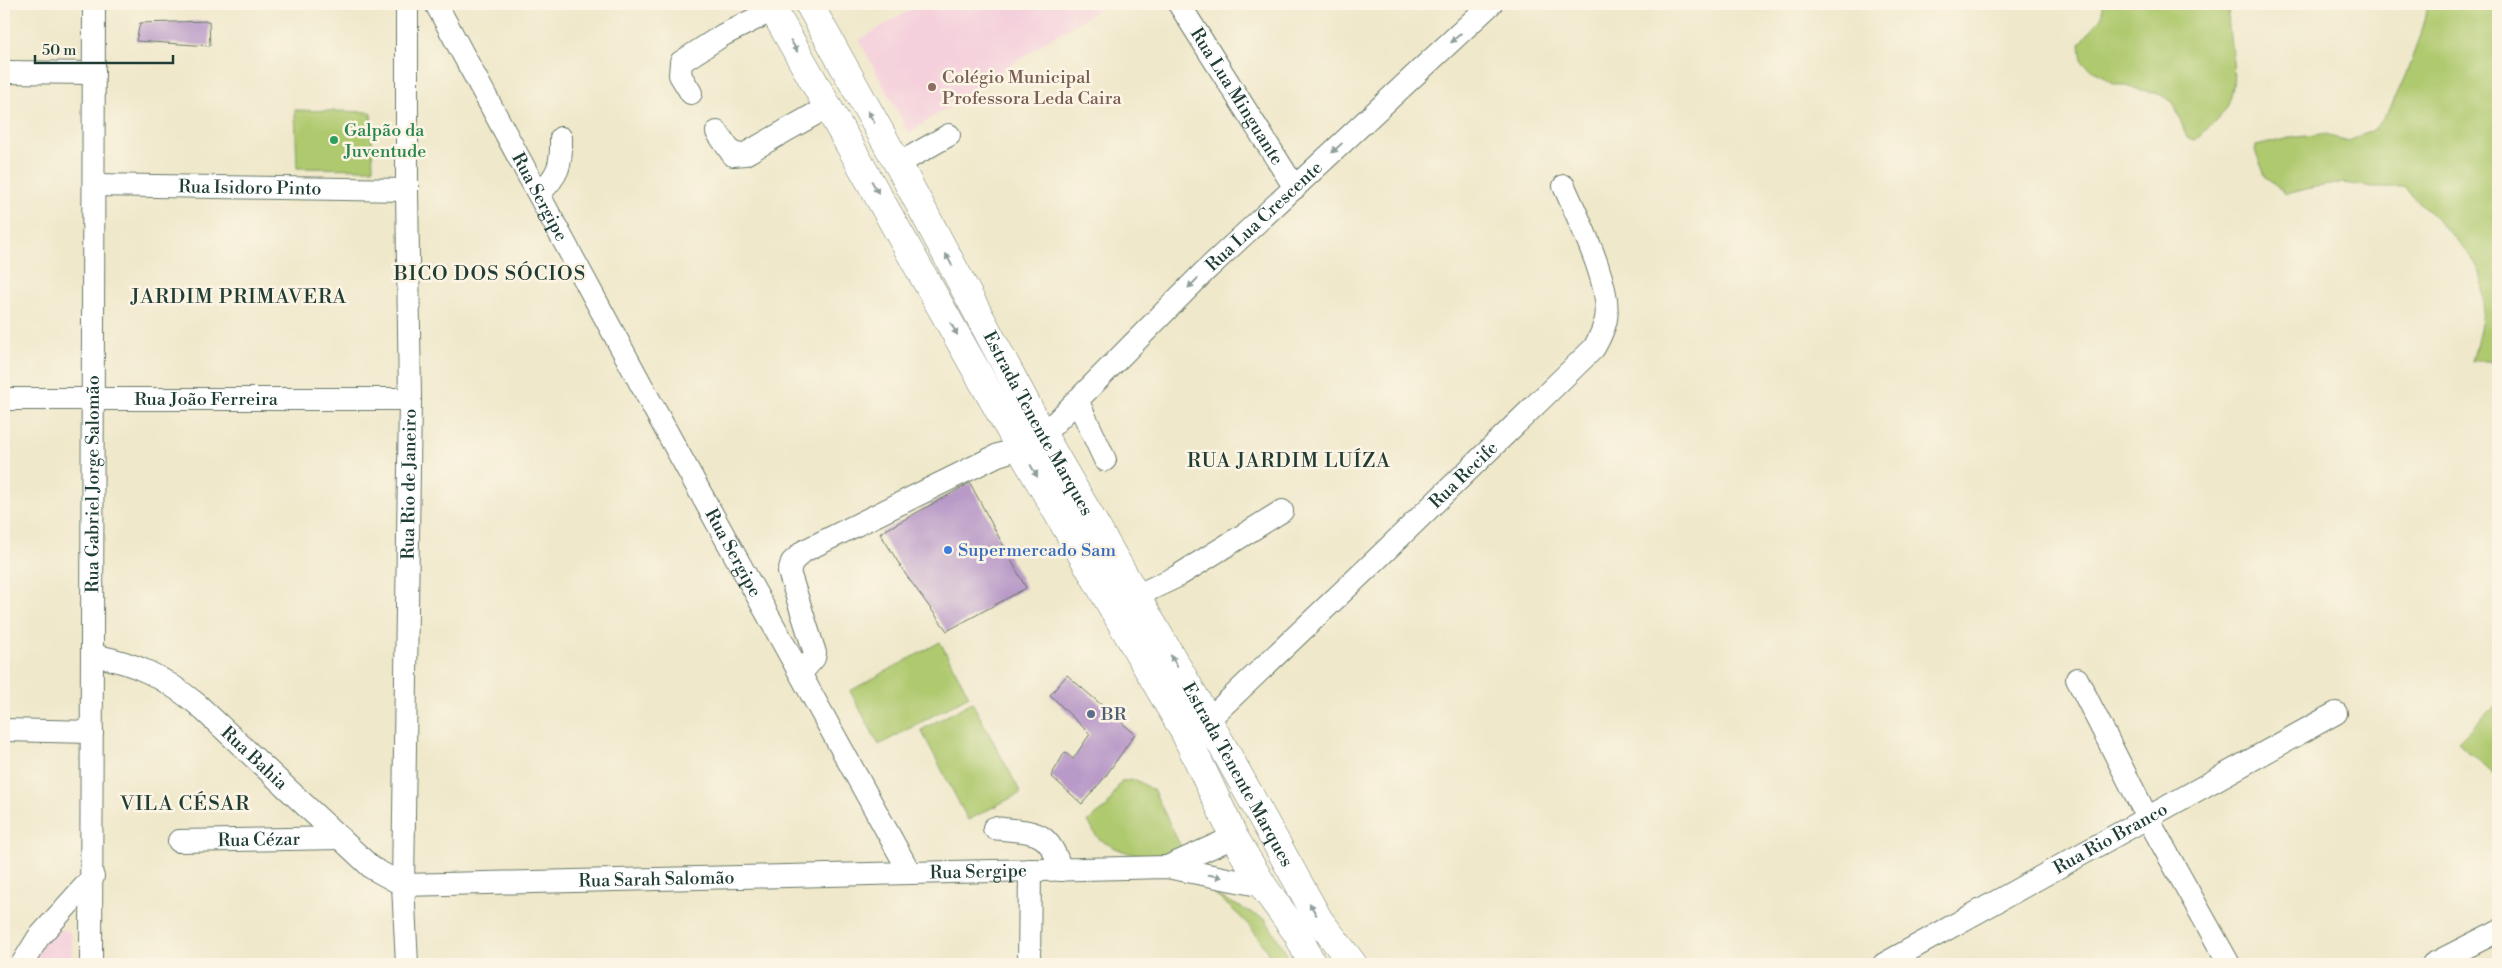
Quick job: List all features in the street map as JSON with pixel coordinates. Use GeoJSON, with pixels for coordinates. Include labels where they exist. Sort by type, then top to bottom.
{"type":"FeatureCollection","features":[{"type":"Feature","properties":{"kind":"main road","name":"Estrada Tenente Marques"},"geometry":{"type":"LineString","coordinates":[[809,4],[898,164],[1032,441],[1185,733],[1234,837],[1262,886],[1297,933],[1312,964]]}},
{"type":"Feature","properties":{"kind":"main road","name":"Estrada Tenente Marques"},"geometry":{"type":"LineString","coordinates":[[772,7],[829,106],[1032,441],[1136,596],[1208,720],[1319,920],[1353,964]]}},
{"type":"Feature","properties":{"kind":"main road"},"geometry":{"type":"LineString","coordinates":[[1234,837],[1258,831],[1261,833],[1283,872],[1297,881]]}},
{"type":"Feature","properties":{"kind":"street","name":"Rua Gabriel Jorge Salomão"},"geometry":{"type":"LineString","coordinates":[[91,964],[93,877],[94,4]]}},
{"type":"Feature","properties":{"kind":"street","name":"Rua Rio de Janeiro"},"geometry":{"type":"LineString","coordinates":[[407,964],[403,885],[410,399],[407,190],[408,4]]}},
{"type":"Feature","properties":{"kind":"street","name":"Rua Sergipe"},"geometry":{"type":"LineString","coordinates":[[436,4],[657,414],[910,873],[1167,867],[1262,886]]}},
{"type":"Feature","properties":{"kind":"street","name":"Rua Lua Minguante"},"geometry":{"type":"LineString","coordinates":[[1178,4],[1294,188]]}},
{"type":"Feature","properties":{"kind":"street","name":"Rua Lua Crescente"},"geometry":{"type":"LineString","coordinates":[[1032,441],[1077,400],[1204,272],[1491,4]]}},
{"type":"Feature","properties":{"kind":"street"},"geometry":{"type":"LineString","coordinates":[[691,93],[680,75],[681,62],[772,7]]}},
{"type":"Feature","properties":{"kind":"street"},"geometry":{"type":"LineString","coordinates":[[4,72],[94,73]]}},
{"type":"Feature","properties":{"kind":"street"},"geometry":{"type":"LineString","coordinates":[[717,132],[733,155],[745,154],[829,106]]}},
{"type":"Feature","properties":{"kind":"street"},"geometry":{"type":"LineString","coordinates":[[898,164],[949,135]]}},
{"type":"Feature","properties":{"kind":"street"},"geometry":{"type":"LineString","coordinates":[[539,194],[554,179],[562,159],[561,138]]}},
{"type":"Feature","properties":{"kind":"street","name":"Rua Isidoro Pinto"},"geometry":{"type":"LineString","coordinates":[[94,184],[407,190]]}},
{"type":"Feature","properties":{"kind":"street","name":"Rua Recife"},"geometry":{"type":"LineString","coordinates":[[1208,720],[1594,348],[1601,335],[1606,318],[1606,297],[1598,270],[1564,186]]}},
{"type":"Feature","properties":{"kind":"street","name":"Rua João Ferreira"},"geometry":{"type":"LineString","coordinates":[[4,398],[410,399]]}},
{"type":"Feature","properties":{"kind":"street"},"geometry":{"type":"LineString","coordinates":[[1077,400],[1106,460]]}},
{"type":"Feature","properties":{"kind":"street"},"geometry":{"type":"LineString","coordinates":[[801,673],[814,658],[815,653],[789,572],[792,562],[804,551],[998,455],[1032,441]]}},
{"type":"Feature","properties":{"kind":"street"},"geometry":{"type":"LineString","coordinates":[[1136,596],[1176,577],[1282,511]]}},
{"type":"Feature","properties":{"kind":"street","name":"Rua Bahia"},"geometry":{"type":"LineString","coordinates":[[92,655],[117,659],[140,667],[173,685],[204,711],[372,868],[403,885]]}},
{"type":"Feature","properties":{"kind":"street"},"geometry":{"type":"LineString","coordinates":[[2078,679],[2148,819],[2229,964]]}},
{"type":"Feature","properties":{"kind":"street","name":"Rua Rio Branco"},"geometry":{"type":"LineString","coordinates":[[1884,964],[2336,713]]}},
{"type":"Feature","properties":{"kind":"street"},"geometry":{"type":"LineString","coordinates":[[4,730],[92,732]]}},
{"type":"Feature","properties":{"kind":"street"},"geometry":{"type":"LineString","coordinates":[[994,828],[1039,833],[1050,843],[1061,870]]}},
{"type":"Feature","properties":{"kind":"street","name":"Rua Sergipe"},"geometry":{"type":"LineString","coordinates":[[1167,867],[1234,837]]}},
{"type":"Feature","properties":{"kind":"street","name":"Rua Cézar"},"geometry":{"type":"LineString","coordinates":[[178,841],[340,838]]}},
{"type":"Feature","properties":{"kind":"street"},"geometry":{"type":"LineString","coordinates":[[1030,870],[1030,964]]}},
{"type":"Feature","properties":{"kind":"street","name":"Rua Sarah Salomão"},"geometry":{"type":"LineString","coordinates":[[403,885],[910,873]]}},
{"type":"Feature","properties":{"kind":"street"},"geometry":{"type":"LineString","coordinates":[[22,964],[38,938],[93,877]]}},
{"type":"Feature","properties":{"kind":"street"},"geometry":{"type":"LineString","coordinates":[[2433,964],[2498,930]]}},
{"type":"Feature","properties":{"kind":"shaded area","name":"Colégio Municipal Professora Leda Caira"},"geometry":{"type":"Polygon","coordinates":[[[920,4],[1108,4],[1055,36],[909,133],[859,40],[920,4]]]}},
{"type":"Feature","properties":{"kind":"shaded area"},"geometry":{"type":"Polygon","coordinates":[[[62,929],[70,932],[72,937],[72,964],[30,964],[46,937],[62,929]]]}},
{"type":"Feature","properties":{"kind":"green space"},"geometry":{"type":"Polygon","coordinates":[[[2102,4],[2229,4],[2228,17],[2234,80],[2232,93],[2223,113],[2195,140],[2187,137],[2173,102],[2159,94],[2112,83],[2082,62],[2080,44],[2102,16],[2102,4]]]}},
{"type":"Feature","properties":{"kind":"green space"},"geometry":{"type":"Polygon","coordinates":[[[2427,4],[2498,4],[2498,361],[2472,361],[2483,306],[2480,273],[2468,253],[2446,228],[2403,187],[2373,187],[2343,183],[2286,194],[2266,178],[2255,150],[2256,146],[2290,138],[2322,134],[2349,141],[2376,127],[2392,104],[2408,69],[2421,32],[2427,4]]]}},
{"type":"Feature","properties":{"kind":"green space","name":"Galpão da Juventude"},"geometry":{"type":"Polygon","coordinates":[[[295,110],[371,112],[373,169],[297,168],[295,110]]]}},
{"type":"Feature","properties":{"kind":"green space"},"geometry":{"type":"Polygon","coordinates":[[[940,642],[969,696],[879,745],[850,691],[940,642]]]}},
{"type":"Feature","properties":{"kind":"green space"},"geometry":{"type":"Polygon","coordinates":[[[972,702],[1021,793],[968,820],[921,730],[972,702]]]}},
{"type":"Feature","properties":{"kind":"green space"},"geometry":{"type":"Polygon","coordinates":[[[2498,702],[2498,778],[2458,742],[2498,702]]]}},
{"type":"Feature","properties":{"kind":"green space"},"geometry":{"type":"Polygon","coordinates":[[[1136,780],[1154,791],[1182,849],[1173,854],[1163,856],[1141,856],[1119,850],[1099,839],[1095,834],[1088,821],[1107,807],[1121,781],[1136,780]]]}},
{"type":"Feature","properties":{"kind":"green space"},"geometry":{"type":"Polygon","coordinates":[[[1214,894],[1266,920],[1293,964],[1274,964],[1255,933],[1233,910],[1214,894]]]}},
{"type":"Feature","properties":{"kind":"building"},"geometry":{"type":"Polygon","coordinates":[[[209,21],[210,46],[136,41],[140,23],[209,21]]]}},
{"type":"Feature","properties":{"kind":"building","name":"Supermercado Sam"},"geometry":{"type":"Polygon","coordinates":[[[970,483],[1026,588],[947,631],[906,575],[880,533],[970,483]]]}},
{"type":"Feature","properties":{"kind":"building","name":"BR"},"geometry":{"type":"Polygon","coordinates":[[[1067,675],[1135,734],[1105,777],[1082,804],[1051,776],[1065,752],[1073,759],[1090,734],[1050,695],[1067,675]]]}},
{"type":"Feature","properties":{"kind":"place","name":"Colégio Municipal Professora Leda Caira"},"geometry":{"type":"Point","coordinates":[932,87]}},
{"type":"Feature","properties":{"kind":"place","name":"Galpão da Juventude"},"geometry":{"type":"Point","coordinates":[334,140]}},
{"type":"Feature","properties":{"kind":"place","name":"Supermercado Sam"},"geometry":{"type":"Point","coordinates":[948,550]}},
{"type":"Feature","properties":{"kind":"place","name":"BR"},"geometry":{"type":"Point","coordinates":[1091,714]}},
{"type":"Feature","properties":{"kind":"district","name":"BICO DOS SÓCIOS"},"geometry":{"type":"Point","coordinates":[490,274]}},
{"type":"Feature","properties":{"kind":"district","name":"JARDIM PRIMAVERA"},"geometry":{"type":"Point","coordinates":[239,297]}},
{"type":"Feature","properties":{"kind":"district","name":"RUA JARDIM LUÍZA"},"geometry":{"type":"Point","coordinates":[1289,461]}},
{"type":"Feature","properties":{"kind":"district","name":"VILA CÉSAR"},"geometry":{"type":"Point","coordinates":[185,804]}}]}
